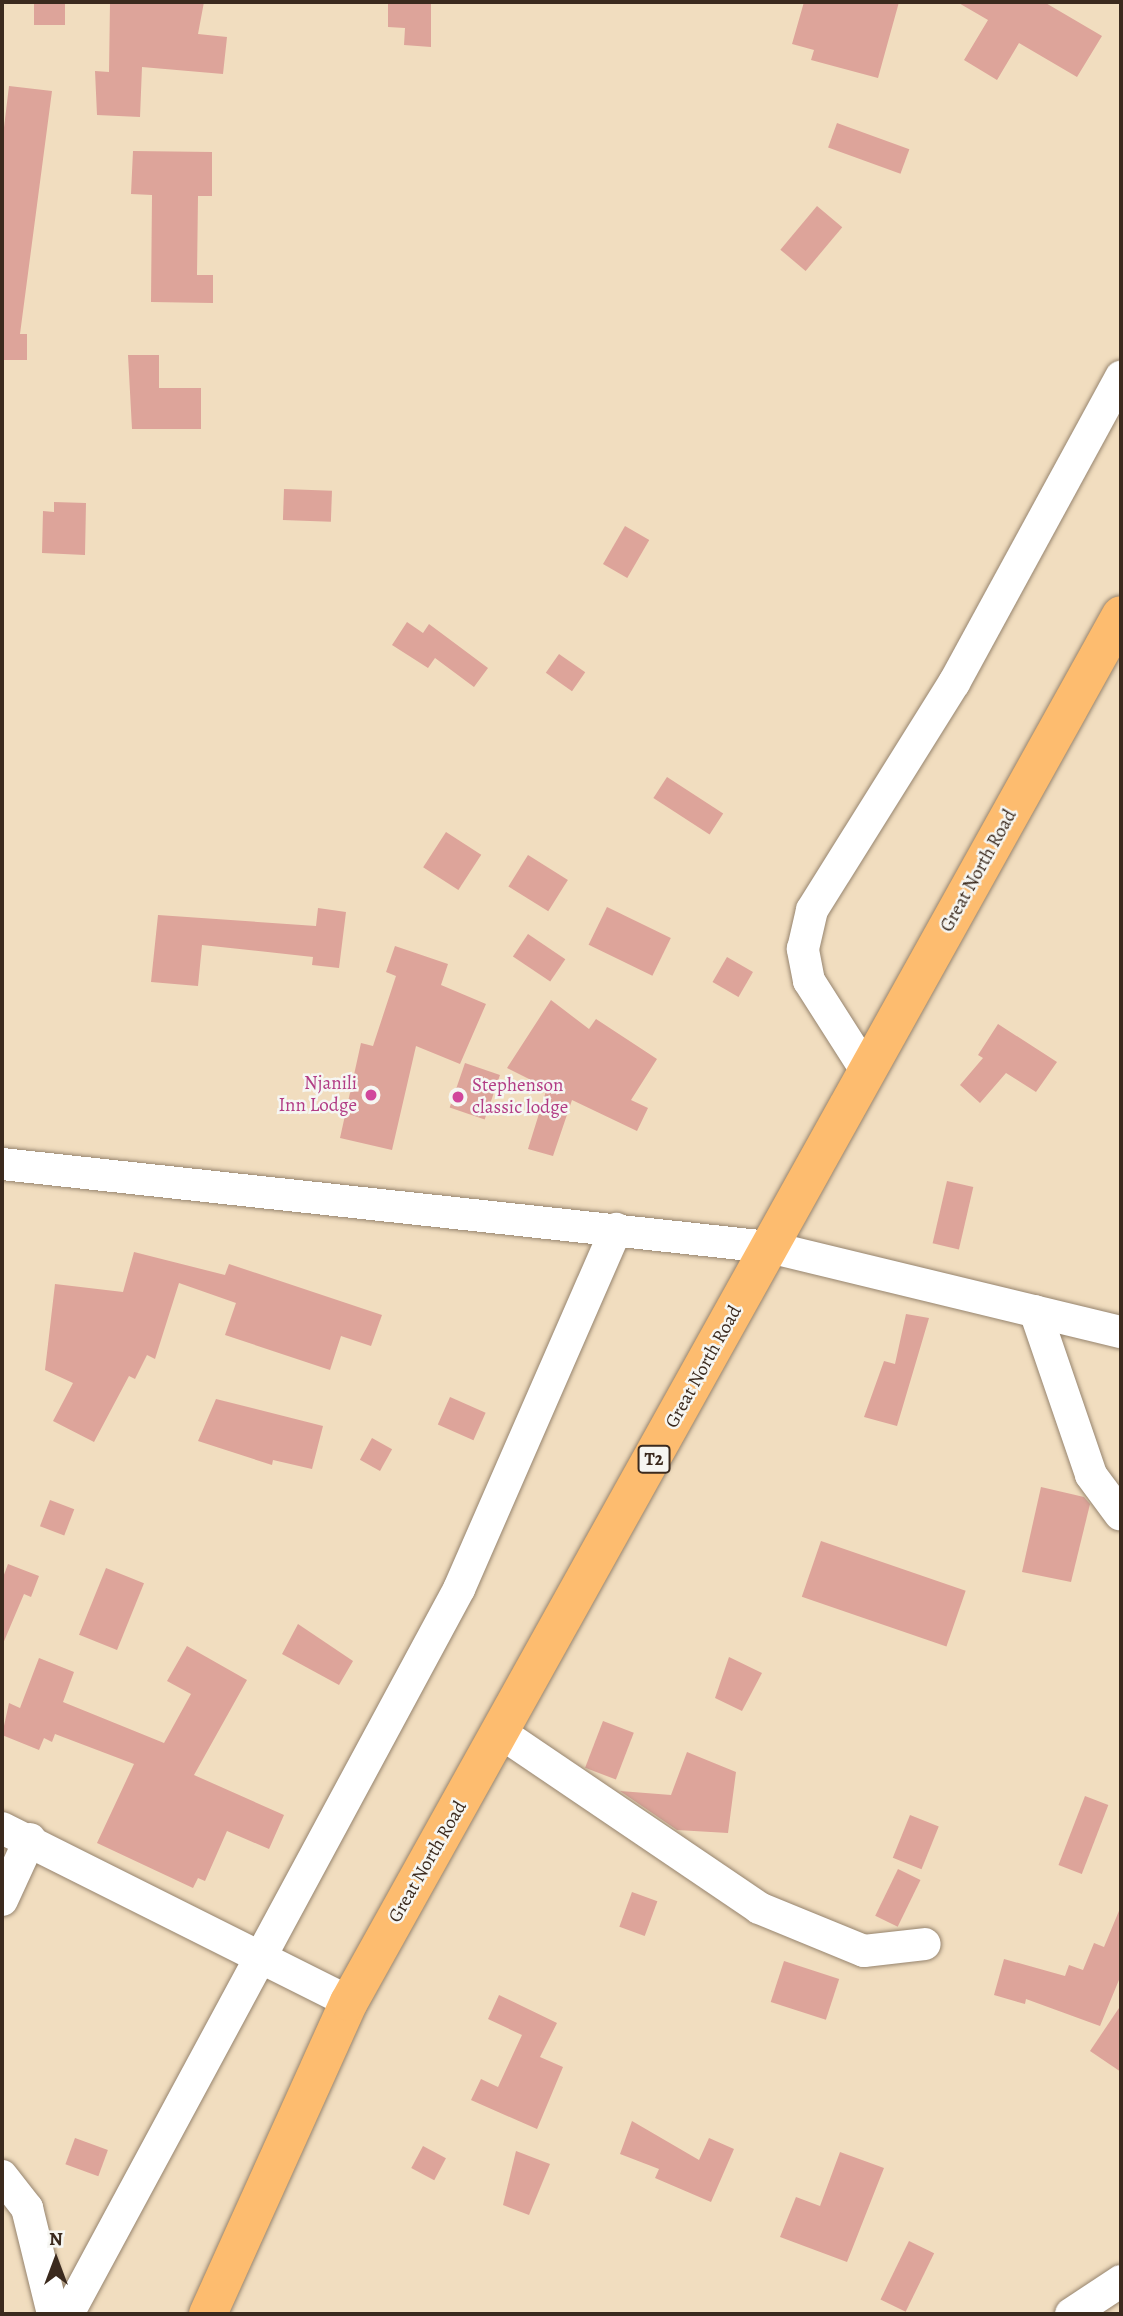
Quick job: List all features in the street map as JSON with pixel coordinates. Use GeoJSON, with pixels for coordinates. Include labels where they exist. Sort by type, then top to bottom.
{"type":"FeatureCollection","features":[{"type":"Feature","properties":{"kind":"highway","name":"Great North Road"},"geometry":{"type":"LineString","coordinates":[[208,2314],[349,2002],[1121,615]]}},
{"type":"Feature","properties":{"kind":"street"},"geometry":{"type":"LineString","coordinates":[[867,1072],[809,981],[803,949],[812,910],[954,683],[1121,377]]}},
{"type":"Feature","properties":{"kind":"street"},"geometry":{"type":"LineString","coordinates":[[2,1164],[769,1247],[1121,1332]]}},
{"type":"Feature","properties":{"kind":"street"},"geometry":{"type":"LineString","coordinates":[[68,2314],[459,1589],[616,1229]]}},
{"type":"Feature","properties":{"kind":"street"},"geometry":{"type":"LineString","coordinates":[[1035,1311],[1091,1475],[1116,1500],[1120,1514]]}},
{"type":"Feature","properties":{"kind":"street"},"geometry":{"type":"LineString","coordinates":[[501,1733],[759,1908],[864,1951],[925,1944]]}},
{"type":"Feature","properties":{"kind":"street"},"geometry":{"type":"LineString","coordinates":[[2,1900],[16,1834],[349,2002]]}},
{"type":"Feature","properties":{"kind":"street"},"geometry":{"type":"LineString","coordinates":[[2,2176],[27,2208],[53,2314]]}},
{"type":"Feature","properties":{"kind":"street"},"geometry":{"type":"LineString","coordinates":[[1071,2314],[1121,2281]]}},
{"type":"Feature","properties":{"kind":"building"},"geometry":{"type":"Polygon","coordinates":[[[34,2],[65,2],[65,25],[34,25],[34,2]]]}},
{"type":"Feature","properties":{"kind":"building"},"geometry":{"type":"Polygon","coordinates":[[[110,2],[204,2],[198,34],[227,37],[223,74],[142,67],[140,117],[97,115],[95,71],[109,72],[110,2]]]}},
{"type":"Feature","properties":{"kind":"building"},"geometry":{"type":"Polygon","coordinates":[[[388,2],[431,2],[431,47],[404,45],[405,28],[388,27],[388,2]]]}},
{"type":"Feature","properties":{"kind":"building"},"geometry":{"type":"Polygon","coordinates":[[[804,2],[899,2],[878,78],[811,60],[814,50],[792,44],[804,2]]]}},
{"type":"Feature","properties":{"kind":"building"},"geometry":{"type":"Polygon","coordinates":[[[957,2],[1044,2],[1102,36],[1077,77],[1019,43],[997,80],[964,60],[988,20],[957,2]]]}},
{"type":"Feature","properties":{"kind":"building"},"geometry":{"type":"Polygon","coordinates":[[[9,86],[52,91],[20,334],[27,334],[27,360],[2,360],[2,144],[9,86]]]}},
{"type":"Feature","properties":{"kind":"building"},"geometry":{"type":"Polygon","coordinates":[[[837,123],[909,149],[900,174],[828,147],[837,123]]]}},
{"type":"Feature","properties":{"kind":"building"},"geometry":{"type":"Polygon","coordinates":[[[133,151],[212,152],[212,196],[198,196],[197,275],[213,275],[213,303],[151,302],[152,195],[131,194],[133,151]]]}},
{"type":"Feature","properties":{"kind":"building"},"geometry":{"type":"Polygon","coordinates":[[[817,206],[842,227],[806,271],[780,250],[817,206]]]}},
{"type":"Feature","properties":{"kind":"building"},"geometry":{"type":"Polygon","coordinates":[[[128,355],[159,355],[159,388],[201,388],[201,429],[132,429],[128,355]]]}},
{"type":"Feature","properties":{"kind":"building"},"geometry":{"type":"Polygon","coordinates":[[[284,489],[332,491],[331,522],[283,520],[284,489]]]}},
{"type":"Feature","properties":{"kind":"building"},"geometry":{"type":"Polygon","coordinates":[[[54,502],[86,503],[85,555],[42,553],[43,511],[54,512],[54,502]]]}},
{"type":"Feature","properties":{"kind":"building"},"geometry":{"type":"Polygon","coordinates":[[[625,526],[649,540],[627,578],[603,564],[625,526]]]}},
{"type":"Feature","properties":{"kind":"building"},"geometry":{"type":"Polygon","coordinates":[[[407,622],[423,633],[429,624],[488,668],[474,687],[435,658],[428,668],[392,645],[407,622]]]}},
{"type":"Feature","properties":{"kind":"building"},"geometry":{"type":"Polygon","coordinates":[[[559,654],[585,672],[572,691],[546,673],[559,654]]]}},
{"type":"Feature","properties":{"kind":"building"},"geometry":{"type":"Polygon","coordinates":[[[667,777],[723,813],[710,834],[653,798],[667,777]]]}},
{"type":"Feature","properties":{"kind":"building"},"geometry":{"type":"Polygon","coordinates":[[[446,832],[481,855],[458,890],[423,867],[446,832]]]}},
{"type":"Feature","properties":{"kind":"building"},"geometry":{"type":"Polygon","coordinates":[[[528,855],[568,880],[548,911],[508,886],[528,855]]]}},
{"type":"Feature","properties":{"kind":"building"},"geometry":{"type":"Polygon","coordinates":[[[607,907],[671,938],[652,976],[589,945],[607,907]]]}},
{"type":"Feature","properties":{"kind":"building"},"geometry":{"type":"Polygon","coordinates":[[[318,908],[346,912],[339,968],[312,965],[313,957],[202,945],[198,986],[151,982],[158,915],[316,926],[318,908]]]}},
{"type":"Feature","properties":{"kind":"building"},"geometry":{"type":"Polygon","coordinates":[[[528,934],[565,959],[550,982],[513,956],[528,934]]]}},
{"type":"Feature","properties":{"kind":"building"},"geometry":{"type":"Polygon","coordinates":[[[395,946],[448,964],[441,985],[486,1004],[460,1064],[416,1046],[392,1150],[340,1138],[361,1043],[373,1046],[396,976],[386,972],[395,946]]]}},
{"type":"Feature","properties":{"kind":"building"},"geometry":{"type":"Polygon","coordinates":[[[727,957],[753,972],[738,997],[712,982],[727,957]]]}},
{"type":"Feature","properties":{"kind":"building"},"geometry":{"type":"Polygon","coordinates":[[[551,1000],[589,1029],[596,1019],[657,1059],[631,1100],[648,1108],[637,1131],[572,1100],[553,1156],[528,1149],[547,1088],[507,1068],[551,1000]]]}},
{"type":"Feature","properties":{"kind":"building"},"geometry":{"type":"Polygon","coordinates":[[[998,1024],[1057,1062],[1036,1092],[1006,1073],[980,1103],[960,1085],[983,1058],[978,1055],[998,1024]]]}},
{"type":"Feature","properties":{"kind":"building"},"geometry":{"type":"Polygon","coordinates":[[[465,1063],[500,1075],[485,1119],[450,1107],[465,1063]]]}},
{"type":"Feature","properties":{"kind":"building"},"geometry":{"type":"Polygon","coordinates":[[[947,1181],[973,1187],[959,1249],[933,1243],[947,1181]]]}},
{"type":"Feature","properties":{"kind":"building"},"geometry":{"type":"Polygon","coordinates":[[[134,1252],[225,1275],[229,1264],[382,1315],[371,1346],[341,1336],[330,1370],[225,1335],[236,1303],[179,1283],[155,1359],[147,1355],[135,1379],[129,1376],[94,1442],[53,1421],[73,1383],[45,1370],[55,1284],[123,1292],[134,1252]]]}},
{"type":"Feature","properties":{"kind":"building"},"geometry":{"type":"Polygon","coordinates":[[[906,1314],[929,1318],[897,1426],[864,1417],[884,1361],[895,1364],[906,1314]]]}},
{"type":"Feature","properties":{"kind":"building"},"geometry":{"type":"Polygon","coordinates":[[[450,1397],[486,1413],[473,1440],[438,1424],[450,1397]]]}},
{"type":"Feature","properties":{"kind":"building"},"geometry":{"type":"Polygon","coordinates":[[[216,1399],[323,1426],[312,1469],[273,1460],[272,1465],[198,1441],[216,1399]]]}},
{"type":"Feature","properties":{"kind":"building"},"geometry":{"type":"Polygon","coordinates":[[[372,1438],[392,1449],[380,1471],[360,1460],[372,1438]]]}},
{"type":"Feature","properties":{"kind":"building"},"geometry":{"type":"Polygon","coordinates":[[[1041,1487],[1084,1497],[1090,1504],[1071,1582],[1022,1572],[1041,1487]]]}},
{"type":"Feature","properties":{"kind":"building"},"geometry":{"type":"Polygon","coordinates":[[[50,1500],[74,1509],[64,1535],[40,1526],[50,1500]]]}},
{"type":"Feature","properties":{"kind":"building"},"geometry":{"type":"Polygon","coordinates":[[[821,1541],[966,1591],[946,1647],[802,1597],[821,1541]]]}},
{"type":"Feature","properties":{"kind":"building"},"geometry":{"type":"Polygon","coordinates":[[[8,1564],[39,1576],[31,1597],[24,1594],[2,1646],[2,1580],[8,1564]]]}},
{"type":"Feature","properties":{"kind":"building"},"geometry":{"type":"Polygon","coordinates":[[[106,1568],[144,1583],[117,1650],[79,1635],[106,1568]]]}},
{"type":"Feature","properties":{"kind":"building"},"geometry":{"type":"Polygon","coordinates":[[[298,1624],[353,1661],[339,1685],[282,1654],[298,1624]]]}},
{"type":"Feature","properties":{"kind":"building"},"geometry":{"type":"Polygon","coordinates":[[[187,1646],[247,1680],[194,1775],[284,1815],[269,1849],[227,1831],[205,1881],[198,1878],[193,1888],[97,1843],[134,1764],[55,1734],[52,1742],[44,1738],[39,1750],[2,1735],[9,1703],[20,1708],[39,1658],[74,1672],[63,1702],[164,1743],[191,1694],[167,1681],[187,1646]]]}},
{"type":"Feature","properties":{"kind":"building"},"geometry":{"type":"Polygon","coordinates":[[[729,1657],[762,1673],[742,1711],[715,1698],[729,1657]]]}},
{"type":"Feature","properties":{"kind":"building"},"geometry":{"type":"Polygon","coordinates":[[[603,1721],[634,1733],[616,1780],[585,1768],[603,1721]]]}},
{"type":"Feature","properties":{"kind":"building"},"geometry":{"type":"Polygon","coordinates":[[[687,1752],[736,1772],[728,1833],[677,1830],[620,1791],[671,1795],[687,1752]]]}},
{"type":"Feature","properties":{"kind":"building"},"geometry":{"type":"Polygon","coordinates":[[[1085,1796],[1108,1805],[1082,1874],[1058,1865],[1085,1796]]]}},
{"type":"Feature","properties":{"kind":"building"},"geometry":{"type":"Polygon","coordinates":[[[910,1815],[939,1827],[922,1869],[893,1858],[910,1815]]]}},
{"type":"Feature","properties":{"kind":"building"},"geometry":{"type":"Polygon","coordinates":[[[898,1869],[920,1880],[898,1927],[875,1916],[898,1869]]]}},
{"type":"Feature","properties":{"kind":"building"},"geometry":{"type":"Polygon","coordinates":[[[632,1892],[657,1901],[645,1936],[619,1927],[632,1892]]]}},
{"type":"Feature","properties":{"kind":"building"},"geometry":{"type":"Polygon","coordinates":[[[1121,1906],[1121,1975],[1100,2026],[1026,1999],[1025,2004],[994,1995],[1004,1959],[1065,1976],[1069,1965],[1083,1970],[1094,1943],[1104,1947],[1121,1906]]]}},
{"type":"Feature","properties":{"kind":"building"},"geometry":{"type":"Polygon","coordinates":[[[784,1961],[839,1979],[826,2020],[771,2002],[784,1961]]]}},
{"type":"Feature","properties":{"kind":"building"},"geometry":{"type":"Polygon","coordinates":[[[499,1995],[557,2023],[540,2057],[563,2067],[537,2129],[471,2100],[481,2079],[498,2087],[522,2035],[488,2019],[499,1995]]]}},
{"type":"Feature","properties":{"kind":"building"},"geometry":{"type":"Polygon","coordinates":[[[1121,2005],[1121,2072],[1090,2051],[1121,2005]]]}},
{"type":"Feature","properties":{"kind":"building"},"geometry":{"type":"Polygon","coordinates":[[[632,2121],[699,2160],[709,2138],[734,2149],[711,2202],[655,2178],[659,2169],[620,2154],[632,2121]]]}},
{"type":"Feature","properties":{"kind":"building"},"geometry":{"type":"Polygon","coordinates":[[[75,2138],[108,2150],[98,2176],[65,2164],[75,2138]]]}},
{"type":"Feature","properties":{"kind":"building"},"geometry":{"type":"Polygon","coordinates":[[[423,2146],[446,2158],[434,2180],[411,2168],[423,2146]]]}},
{"type":"Feature","properties":{"kind":"building"},"geometry":{"type":"Polygon","coordinates":[[[516,2151],[550,2164],[529,2215],[503,2205],[516,2151]]]}},
{"type":"Feature","properties":{"kind":"building"},"geometry":{"type":"Polygon","coordinates":[[[840,2152],[884,2168],[847,2262],[780,2237],[796,2197],[820,2206],[840,2152]]]}},
{"type":"Feature","properties":{"kind":"building"},"geometry":{"type":"Polygon","coordinates":[[[909,2241],[934,2253],[906,2312],[881,2299],[909,2241]]]}},
{"type":"Feature","properties":{"kind":"place","name":"Njanili Inn Lodge"},"geometry":{"type":"Point","coordinates":[371,1095]}},
{"type":"Feature","properties":{"kind":"place","name":"Stephenson classic lodge"},"geometry":{"type":"Point","coordinates":[458,1097]}}]}
